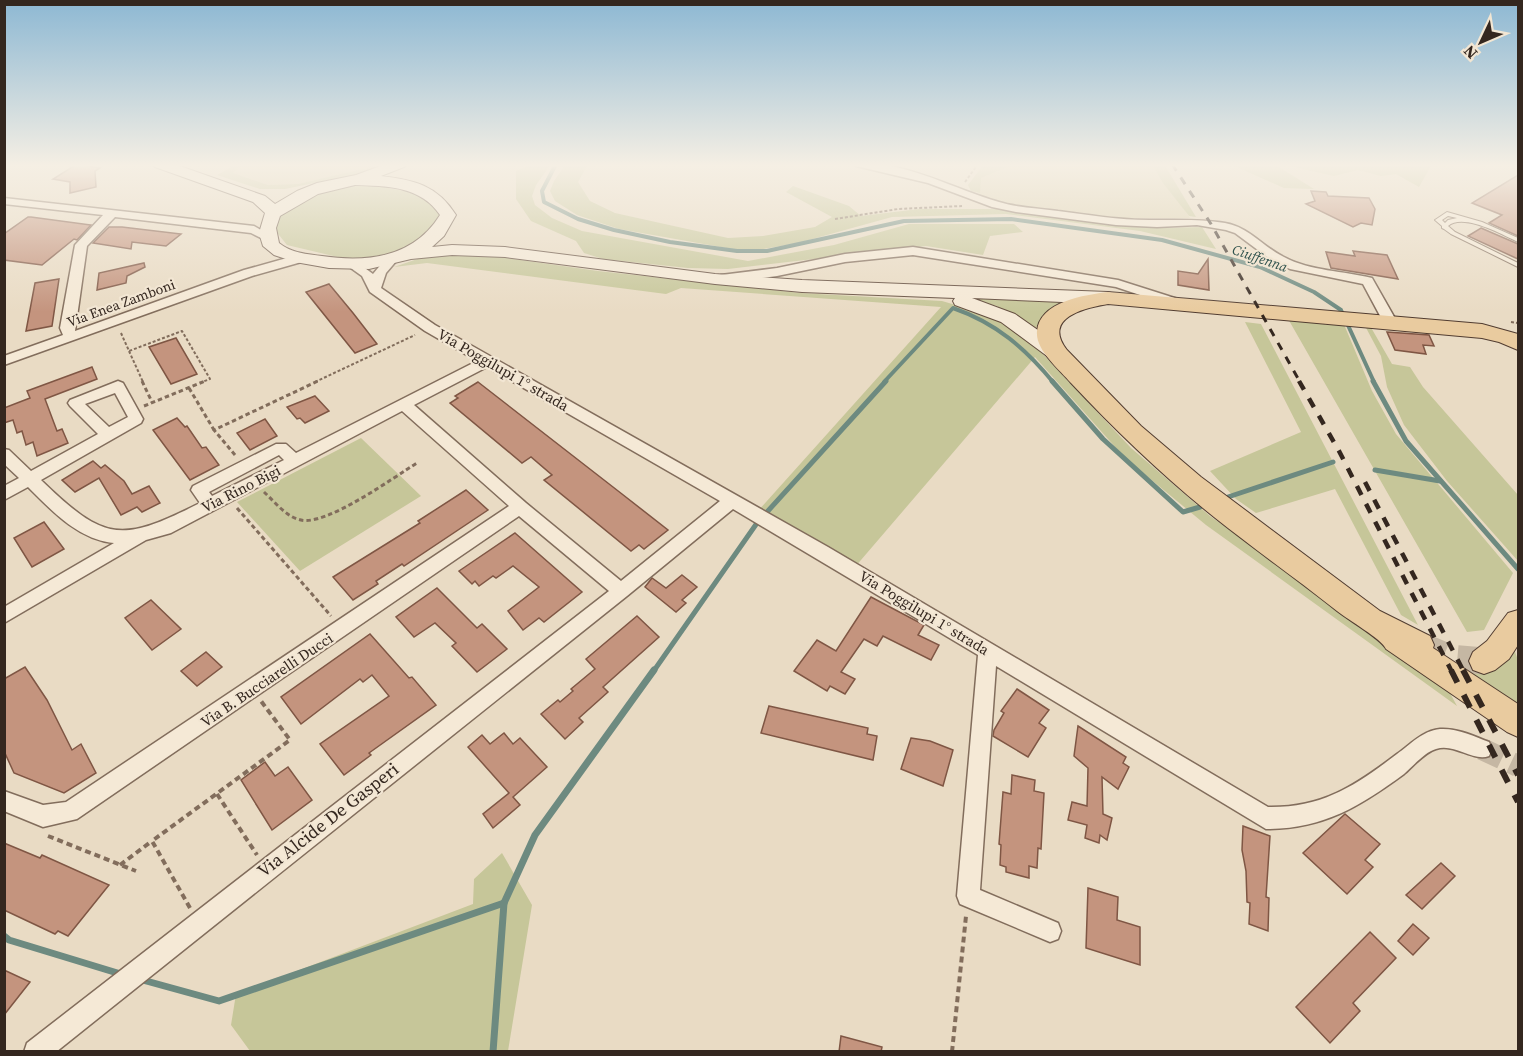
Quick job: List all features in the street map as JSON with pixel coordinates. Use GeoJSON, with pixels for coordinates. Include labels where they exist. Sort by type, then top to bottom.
{"type":"FeatureCollection","features":[{"type":"Feature","properties":{"kind":"main road"},"geometry":{"type":"LineString","coordinates":[[448,213],[456,225],[505,252]]}},
{"type":"Feature","properties":{"kind":"main road"},"geometry":{"type":"LineString","coordinates":[[272,214],[272,243],[301,258],[354,266],[452,250],[505,252],[715,279],[915,291],[1108,298],[1518,333]]}},
{"type":"Feature","properties":{"kind":"main road"},"geometry":{"type":"LineString","coordinates":[[400,257],[437,233],[456,225]]}},
{"type":"Feature","properties":{"kind":"main road"},"geometry":{"type":"LineString","coordinates":[[915,291],[965,302],[1008,318],[1058,354],[1155,455],[1201,493],[1412,652],[1518,723]]}},
{"type":"Feature","properties":{"kind":"main road"},"geometry":{"type":"LineString","coordinates":[[1058,354],[1048,333],[1050,324],[1057,315],[1081,304],[1108,298]]}},
{"type":"Feature","properties":{"kind":"main road"},"geometry":{"type":"LineString","coordinates":[[1482,331],[1506,336],[1518,343]]}},
{"type":"Feature","properties":{"kind":"main road"},"geometry":{"type":"LineString","coordinates":[[1372,621],[1419,645]]}},
{"type":"Feature","properties":{"kind":"main road"},"geometry":{"type":"LineString","coordinates":[[1484,661],[1498,650],[1518,622]]}},
{"type":"Feature","properties":{"kind":"street"},"geometry":{"type":"LineString","coordinates":[[71,337],[68,328],[81,245],[112,213]]}},
{"type":"Feature","properties":{"kind":"street"},"geometry":{"type":"LineString","coordinates":[[115,213],[254,230],[272,243]]}},
{"type":"Feature","properties":{"kind":"street"},"geometry":{"type":"LineString","coordinates":[[1054,213],[1116,222],[1157,224],[1197,222],[1228,227],[1239,231],[1278,259],[1294,266],[1368,281],[1390,322]]}},
{"type":"Feature","properties":{"kind":"street"},"geometry":{"type":"LineString","coordinates":[[206,223],[244,222],[272,214]]}},
{"type":"Feature","properties":{"kind":"street","name":"Via Enea Zamboni"},"geometry":{"type":"LineString","coordinates":[[248,273],[272,243]]}},
{"type":"Feature","properties":{"kind":"street"},"geometry":{"type":"LineString","coordinates":[[715,279],[777,272],[845,258],[913,251],[1118,284],[1177,303]]}},
{"type":"Feature","properties":{"kind":"street"},"geometry":{"type":"LineString","coordinates":[[374,289],[380,272],[400,257]]}},
{"type":"Feature","properties":{"kind":"street","name":"Via Enea Zamboni"},"geometry":{"type":"LineString","coordinates":[[4,361],[248,273],[301,258]]}},
{"type":"Feature","properties":{"kind":"street","name":"Via Poggilupi 1° strada"},"geometry":{"type":"LineString","coordinates":[[354,266],[367,274],[374,289],[430,328],[732,500],[1266,818],[1282,819],[1332,809],[1368,788],[1432,740],[1463,740],[1482,749]]}},
{"type":"Feature","properties":{"kind":"street","name":"Via Rino Bigi"},"geometry":{"type":"LineString","coordinates":[[4,454],[78,523],[104,536],[140,537],[165,528],[487,361]]}},
{"type":"Feature","properties":{"kind":"street"},"geometry":{"type":"LineString","coordinates":[[4,494],[31,479],[108,435],[136,419],[118,386],[75,403],[108,435]]}},
{"type":"Feature","properties":{"kind":"street"},"geometry":{"type":"LineString","coordinates":[[403,404],[520,507],[621,591]]}},
{"type":"Feature","properties":{"kind":"street"},"geometry":{"type":"LineString","coordinates":[[210,505],[199,490],[281,448],[295,461]]}},
{"type":"Feature","properties":{"kind":"street","name":"Via Alcide De Gasperi"},"geometry":{"type":"LineString","coordinates":[[36,1052],[198,922],[621,591],[732,500]]}},
{"type":"Feature","properties":{"kind":"street","name":"Via B. Bucciarelli Ducci"},"geometry":{"type":"LineString","coordinates":[[4,801],[43,816],[70,812],[520,507]]}},
{"type":"Feature","properties":{"kind":"street"},"geometry":{"type":"LineString","coordinates":[[4,616],[140,537]]}},
{"type":"Feature","properties":{"kind":"street"},"geometry":{"type":"LineString","coordinates":[[988,651],[968,896],[1050,931]]}},
{"type":"Feature","properties":{"kind":"lane"},"geometry":{"type":"LineString","coordinates":[[1518,240],[1455,214],[1442,215],[1438,220],[1444,227],[1518,265]]}},
{"type":"Feature","properties":{"kind":"path"},"geometry":{"type":"LineString","coordinates":[[835,219],[864,213]]}},
{"type":"Feature","properties":{"kind":"path"},"geometry":{"type":"LineString","coordinates":[[116,321],[152,402]]}},
{"type":"Feature","properties":{"kind":"path"},"geometry":{"type":"LineString","coordinates":[[214,430],[430,328]]}},
{"type":"Feature","properties":{"kind":"path"},"geometry":{"type":"LineString","coordinates":[[129,351],[182,331],[210,379],[131,411]]}},
{"type":"Feature","properties":{"kind":"path"},"geometry":{"type":"LineString","coordinates":[[189,387],[214,430],[244,467]]}},
{"type":"Feature","properties":{"kind":"path"},"geometry":{"type":"LineString","coordinates":[[254,482],[288,516],[304,521],[320,518],[339,510],[417,463]]}},
{"type":"Feature","properties":{"kind":"path"},"geometry":{"type":"LineString","coordinates":[[226,496],[342,629]]}},
{"type":"Feature","properties":{"kind":"path"},"geometry":{"type":"LineString","coordinates":[[120,865],[290,740],[253,690]]}},
{"type":"Feature","properties":{"kind":"path"},"geometry":{"type":"LineString","coordinates":[[217,794],[266,869]]}},
{"type":"Feature","properties":{"kind":"path"},"geometry":{"type":"LineString","coordinates":[[46,835],[136,871]]}},
{"type":"Feature","properties":{"kind":"path"},"geometry":{"type":"LineString","coordinates":[[152,841],[198,922]]}},
{"type":"Feature","properties":{"kind":"path"},"geometry":{"type":"LineString","coordinates":[[952,1052],[968,896]]}},
{"type":"Feature","properties":{"kind":"shaded area"},"geometry":{"type":"Polygon","coordinates":[[[1082,213],[1187,213],[1190,218],[1118,218],[1082,213]]]}},
{"type":"Feature","properties":{"kind":"green space"},"geometry":{"type":"Polygon","coordinates":[[[284,213],[439,213],[440,220],[434,230],[398,253],[368,259],[346,259],[287,245],[275,230],[284,213]]]}},
{"type":"Feature","properties":{"kind":"green space"},"geometry":{"type":"Polygon","coordinates":[[[526,213],[546,213],[582,231],[748,261],[834,245],[909,224],[1014,224],[1023,232],[990,236],[983,255],[926,246],[728,269],[688,268],[603,259],[584,253],[576,241],[531,221],[526,213]]]}},
{"type":"Feature","properties":{"kind":"green space"},"geometry":{"type":"Polygon","coordinates":[[[574,213],[616,213],[728,238],[763,236],[815,227],[832,217],[825,213],[858,213],[861,216],[884,213],[1032,213],[1074,220],[1162,228],[1202,227],[1216,249],[1140,231],[1006,214],[892,217],[798,243],[752,251],[619,229],[574,213]]]}},
{"type":"Feature","properties":{"kind":"green space"},"geometry":{"type":"Polygon","coordinates":[[[435,253],[478,254],[598,271],[800,293],[942,301],[993,316],[1020,333],[1042,353],[1131,448],[1210,516],[1444,682],[1457,706],[1206,525],[1125,458],[1035,357],[855,567],[758,511],[941,307],[681,288],[666,294],[427,263],[394,267],[435,253]]]}},
{"type":"Feature","properties":{"kind":"green space"},"geometry":{"type":"Polygon","coordinates":[[[963,296],[1072,299],[1050,310],[1035,330],[997,306],[963,296]]]}},
{"type":"Feature","properties":{"kind":"green space"},"geometry":{"type":"Polygon","coordinates":[[[1287,317],[1343,322],[1372,391],[1396,434],[1513,573],[1484,630],[1467,632],[1287,317]]]}},
{"type":"Feature","properties":{"kind":"green space"},"geometry":{"type":"Polygon","coordinates":[[[1245,322],[1261,324],[1418,625],[1401,615],[1335,489],[1256,513],[1236,499],[1210,471],[1301,432],[1245,322]]]}},
{"type":"Feature","properties":{"kind":"green space"},"geometry":{"type":"Polygon","coordinates":[[[1364,324],[1369,324],[1392,364],[1410,367],[1423,387],[1518,495],[1518,561],[1447,481],[1404,425],[1387,387],[1381,356],[1364,324]]]}},
{"type":"Feature","properties":{"kind":"green space"},"geometry":{"type":"Polygon","coordinates":[[[361,438],[421,496],[300,571],[237,502],[361,438]]]}},
{"type":"Feature","properties":{"kind":"green space"},"geometry":{"type":"Polygon","coordinates":[[[1513,646],[1518,660],[1518,712],[1443,662],[1482,670],[1513,646]]]}},
{"type":"Feature","properties":{"kind":"green space"},"geometry":{"type":"Polygon","coordinates":[[[502,853],[532,905],[508,1051],[250,1051],[231,1025],[236,994],[473,904],[474,879],[502,853]]]}},
{"type":"Feature","properties":{"kind":"building"},"geometry":{"type":"Polygon","coordinates":[[[1325,213],[1374,213],[1372,225],[1361,223],[1353,227],[1325,213]]]}},
{"type":"Feature","properties":{"kind":"building"},"geometry":{"type":"Polygon","coordinates":[[[1498,213],[1518,213],[1518,236],[1489,223],[1502,215],[1498,213]]]}},
{"type":"Feature","properties":{"kind":"building"},"geometry":{"type":"Polygon","coordinates":[[[28,217],[91,225],[77,240],[74,239],[42,265],[4,260],[4,234],[28,217]]]}},
{"type":"Feature","properties":{"kind":"building"},"geometry":{"type":"Polygon","coordinates":[[[109,227],[181,234],[166,246],[132,242],[131,249],[93,243],[109,227]]]}},
{"type":"Feature","properties":{"kind":"building"},"geometry":{"type":"Polygon","coordinates":[[[1481,228],[1518,244],[1518,259],[1468,236],[1481,228]]]}},
{"type":"Feature","properties":{"kind":"building"},"geometry":{"type":"Polygon","coordinates":[[[1353,251],[1387,255],[1398,279],[1331,268],[1326,252],[1355,256],[1353,251]]]}},
{"type":"Feature","properties":{"kind":"building"},"geometry":{"type":"Polygon","coordinates":[[[1208,259],[1209,290],[1178,285],[1178,271],[1198,274],[1208,259]]]}},
{"type":"Feature","properties":{"kind":"building"},"geometry":{"type":"Polygon","coordinates":[[[144,263],[145,267],[127,276],[126,283],[97,290],[99,273],[144,263]]]}},
{"type":"Feature","properties":{"kind":"building"},"geometry":{"type":"Polygon","coordinates":[[[59,279],[52,326],[26,331],[35,283],[59,279]]]}},
{"type":"Feature","properties":{"kind":"building"},"geometry":{"type":"Polygon","coordinates":[[[329,284],[377,344],[355,353],[306,292],[329,284]]]}},
{"type":"Feature","properties":{"kind":"building"},"geometry":{"type":"Polygon","coordinates":[[[1387,332],[1429,335],[1434,346],[1423,345],[1426,354],[1395,350],[1387,332]]]}},
{"type":"Feature","properties":{"kind":"building"},"geometry":{"type":"Polygon","coordinates":[[[176,338],[197,374],[171,384],[149,347],[176,338]]]}},
{"type":"Feature","properties":{"kind":"building"},"geometry":{"type":"Polygon","coordinates":[[[92,367],[97,379],[45,399],[57,431],[62,429],[68,443],[37,456],[33,442],[26,445],[22,431],[17,433],[13,420],[4,423],[4,408],[30,398],[27,391],[92,367]]]}},
{"type":"Feature","properties":{"kind":"building"},"geometry":{"type":"Polygon","coordinates":[[[478,382],[668,530],[644,549],[639,545],[631,551],[544,480],[552,475],[531,457],[522,463],[450,403],[458,398],[455,396],[478,382]]]}},
{"type":"Feature","properties":{"kind":"building"},"geometry":{"type":"Polygon","coordinates":[[[315,396],[329,411],[305,423],[300,418],[297,419],[287,407],[315,396]]]}},
{"type":"Feature","properties":{"kind":"building"},"geometry":{"type":"Polygon","coordinates":[[[177,418],[185,427],[187,426],[202,448],[206,447],[219,465],[190,480],[153,430],[177,418]]]}},
{"type":"Feature","properties":{"kind":"building"},"geometry":{"type":"Polygon","coordinates":[[[265,419],[277,436],[250,450],[237,433],[265,419]]]}},
{"type":"Feature","properties":{"kind":"building"},"geometry":{"type":"Polygon","coordinates":[[[93,461],[101,468],[105,465],[124,481],[132,494],[149,486],[160,503],[142,512],[137,507],[121,515],[99,478],[75,492],[62,480],[93,461]]]}},
{"type":"Feature","properties":{"kind":"building"},"geometry":{"type":"Polygon","coordinates":[[[466,490],[488,510],[404,566],[402,564],[376,581],[378,584],[353,600],[333,577],[420,523],[418,521],[466,490]]]}},
{"type":"Feature","properties":{"kind":"building"},"geometry":{"type":"Polygon","coordinates":[[[44,522],[64,549],[32,567],[14,538],[44,522]]]}},
{"type":"Feature","properties":{"kind":"building"},"geometry":{"type":"Polygon","coordinates":[[[515,533],[582,592],[544,622],[539,618],[523,630],[508,611],[539,587],[513,566],[479,586],[475,581],[472,584],[459,571],[515,533]]]}},
{"type":"Feature","properties":{"kind":"building"},"geometry":{"type":"Polygon","coordinates":[[[682,575],[697,587],[682,600],[686,603],[676,612],[645,587],[652,578],[666,588],[682,575]]]}},
{"type":"Feature","properties":{"kind":"building"},"geometry":{"type":"Polygon","coordinates":[[[437,588],[477,628],[482,624],[507,649],[477,672],[452,646],[456,643],[435,623],[414,637],[396,617],[437,588]]]}},
{"type":"Feature","properties":{"kind":"building"},"geometry":{"type":"Polygon","coordinates":[[[871,597],[924,625],[918,635],[939,645],[931,660],[883,636],[877,646],[864,639],[841,672],[855,679],[845,694],[830,686],[827,691],[794,671],[817,640],[836,651],[871,597]]]}},
{"type":"Feature","properties":{"kind":"building"},"geometry":{"type":"Polygon","coordinates":[[[151,600],[181,629],[152,650],[125,618],[151,600]]]}},
{"type":"Feature","properties":{"kind":"building"},"geometry":{"type":"Polygon","coordinates":[[[637,616],[659,637],[603,687],[608,692],[579,718],[583,722],[565,739],[541,714],[558,700],[560,702],[573,691],[571,689],[595,669],[586,659],[637,616]]]}},
{"type":"Feature","properties":{"kind":"building"},"geometry":{"type":"Polygon","coordinates":[[[370,634],[436,705],[369,753],[371,755],[344,775],[320,744],[389,696],[372,675],[363,682],[360,679],[301,724],[281,697],[370,634]]]}},
{"type":"Feature","properties":{"kind":"building"},"geometry":{"type":"Polygon","coordinates":[[[206,652],[222,667],[197,686],[181,671],[206,652]]]}},
{"type":"Feature","properties":{"kind":"building"},"geometry":{"type":"Polygon","coordinates":[[[25,667],[47,700],[72,750],[81,744],[96,773],[64,793],[14,773],[4,751],[4,679],[25,667]]]}},
{"type":"Feature","properties":{"kind":"building"},"geometry":{"type":"Polygon","coordinates":[[[1017,689],[1049,710],[1039,723],[1046,728],[1028,757],[993,736],[1004,713],[1001,711],[1017,689]]]}},
{"type":"Feature","properties":{"kind":"building"},"geometry":{"type":"Polygon","coordinates":[[[769,706],[868,728],[867,734],[877,736],[873,760],[761,733],[769,706]]]}},
{"type":"Feature","properties":{"kind":"building"},"geometry":{"type":"Polygon","coordinates":[[[1078,726],[1126,757],[1123,763],[1129,767],[1118,789],[1102,777],[1103,814],[1112,818],[1107,840],[1100,835],[1099,843],[1085,838],[1087,825],[1068,820],[1072,802],[1087,806],[1088,768],[1074,756],[1078,726]]]}},
{"type":"Feature","properties":{"kind":"building"},"geometry":{"type":"Polygon","coordinates":[[[504,733],[513,744],[520,738],[547,767],[513,797],[520,805],[493,828],[483,814],[509,793],[468,747],[482,735],[490,744],[504,733]]]}},
{"type":"Feature","properties":{"kind":"building"},"geometry":{"type":"Polygon","coordinates":[[[911,738],[930,741],[953,750],[943,786],[901,769],[911,738]]]}},
{"type":"Feature","properties":{"kind":"building"},"geometry":{"type":"Polygon","coordinates":[[[265,762],[275,776],[288,767],[312,800],[272,830],[241,780],[265,762]]]}},
{"type":"Feature","properties":{"kind":"building"},"geometry":{"type":"Polygon","coordinates":[[[1012,775],[1035,780],[1034,791],[1044,793],[1041,849],[1038,848],[1037,868],[1029,866],[1029,878],[1006,872],[1006,867],[1000,865],[1001,845],[999,844],[1003,792],[1011,794],[1012,775]]]}},
{"type":"Feature","properties":{"kind":"building"},"geometry":{"type":"Polygon","coordinates":[[[1345,814],[1380,844],[1365,860],[1373,867],[1347,894],[1303,853],[1345,814]]]}},
{"type":"Feature","properties":{"kind":"building"},"geometry":{"type":"Polygon","coordinates":[[[1243,826],[1270,836],[1266,897],[1269,898],[1268,931],[1249,924],[1250,903],[1247,902],[1246,871],[1242,850],[1243,826]]]}},
{"type":"Feature","properties":{"kind":"building"},"geometry":{"type":"Polygon","coordinates":[[[4,843],[40,858],[42,855],[109,885],[68,936],[58,931],[55,934],[4,910],[4,843]]]}},
{"type":"Feature","properties":{"kind":"building"},"geometry":{"type":"Polygon","coordinates":[[[1441,863],[1455,876],[1422,909],[1406,895],[1441,863]]]}},
{"type":"Feature","properties":{"kind":"building"},"geometry":{"type":"Polygon","coordinates":[[[1088,888],[1118,897],[1117,920],[1140,927],[1140,965],[1086,948],[1088,888]]]}},
{"type":"Feature","properties":{"kind":"building"},"geometry":{"type":"Polygon","coordinates":[[[1413,924],[1429,938],[1413,955],[1398,941],[1413,924]]]}},
{"type":"Feature","properties":{"kind":"building"},"geometry":{"type":"Polygon","coordinates":[[[1370,932],[1396,958],[1353,1003],[1360,1011],[1330,1043],[1296,1007],[1370,932]]]}},
{"type":"Feature","properties":{"kind":"building"},"geometry":{"type":"Polygon","coordinates":[[[4,970],[30,982],[4,1015],[4,970]]]}},
{"type":"Feature","properties":{"kind":"building"},"geometry":{"type":"Polygon","coordinates":[[[841,1036],[882,1047],[881,1052],[839,1052],[841,1036]]]}},
{"type":"Feature","properties":{"kind":"waterway","name":"Ciuffenna"},"geometry":{"type":"LineString","coordinates":[[567,213],[614,230],[670,242],[737,251],[767,251],[904,221],[1011,219],[1162,240],[1260,267],[1314,292],[1341,310],[1374,382]]}},
{"type":"Feature","properties":{"kind":"waterway"},"geometry":{"type":"LineString","coordinates":[[884,382],[953,308],[983,321],[1009,338],[1032,358],[1053,382]]}},
{"type":"Feature","properties":{"kind":"waterway"},"geometry":{"type":"LineString","coordinates":[[653,672],[757,523],[886,381]]}},
{"type":"Feature","properties":{"kind":"waterway"},"geometry":{"type":"LineString","coordinates":[[1052,381],[1103,439],[1183,512],[1200,507]]}},
{"type":"Feature","properties":{"kind":"waterway","name":"Ciuffenna"},"geometry":{"type":"LineString","coordinates":[[1373,381],[1406,441],[1518,569]]}},
{"type":"Feature","properties":{"kind":"waterway"},"geometry":{"type":"LineString","coordinates":[[1228,497],[1333,462]]}},
{"type":"Feature","properties":{"kind":"waterway"},"geometry":{"type":"LineString","coordinates":[[1375,470],[1440,481]]}},
{"type":"Feature","properties":{"kind":"waterway"},"geometry":{"type":"LineString","coordinates":[[504,903],[535,835],[654,670]]}},
{"type":"Feature","properties":{"kind":"waterway"},"geometry":{"type":"LineString","coordinates":[[139,979],[219,1001],[504,903]]}},
{"type":"Feature","properties":{"kind":"waterway"},"geometry":{"type":"LineString","coordinates":[[493,1052],[504,903]]}},
{"type":"Feature","properties":{"kind":"waterway"},"geometry":{"type":"LineString","coordinates":[[4,936],[9,940],[124,975]]}},
{"type":"Feature","properties":{"kind":"tunnel"},"geometry":{"type":"LineString","coordinates":[[1419,645],[1450,658],[1484,661]]}},
{"type":"Feature","properties":{"kind":"tunnel"},"geometry":{"type":"LineString","coordinates":[[1482,749],[1518,766]]}},
{"type":"Feature","properties":{"kind":"railway"},"geometry":{"type":"LineString","coordinates":[[1204,213],[1300,382]]}},
{"type":"Feature","properties":{"kind":"railway"},"geometry":{"type":"LineString","coordinates":[[1299,381],[1339,451],[1452,672]]}},
{"type":"Feature","properties":{"kind":"railway"},"geometry":{"type":"LineString","coordinates":[[1365,482],[1464,672]]}},
{"type":"Feature","properties":{"kind":"railway"},"geometry":{"type":"LineString","coordinates":[[1451,670],[1518,802]]}},
{"type":"Feature","properties":{"kind":"railway"},"geometry":{"type":"LineString","coordinates":[[1463,670],[1518,775]]}}]}
